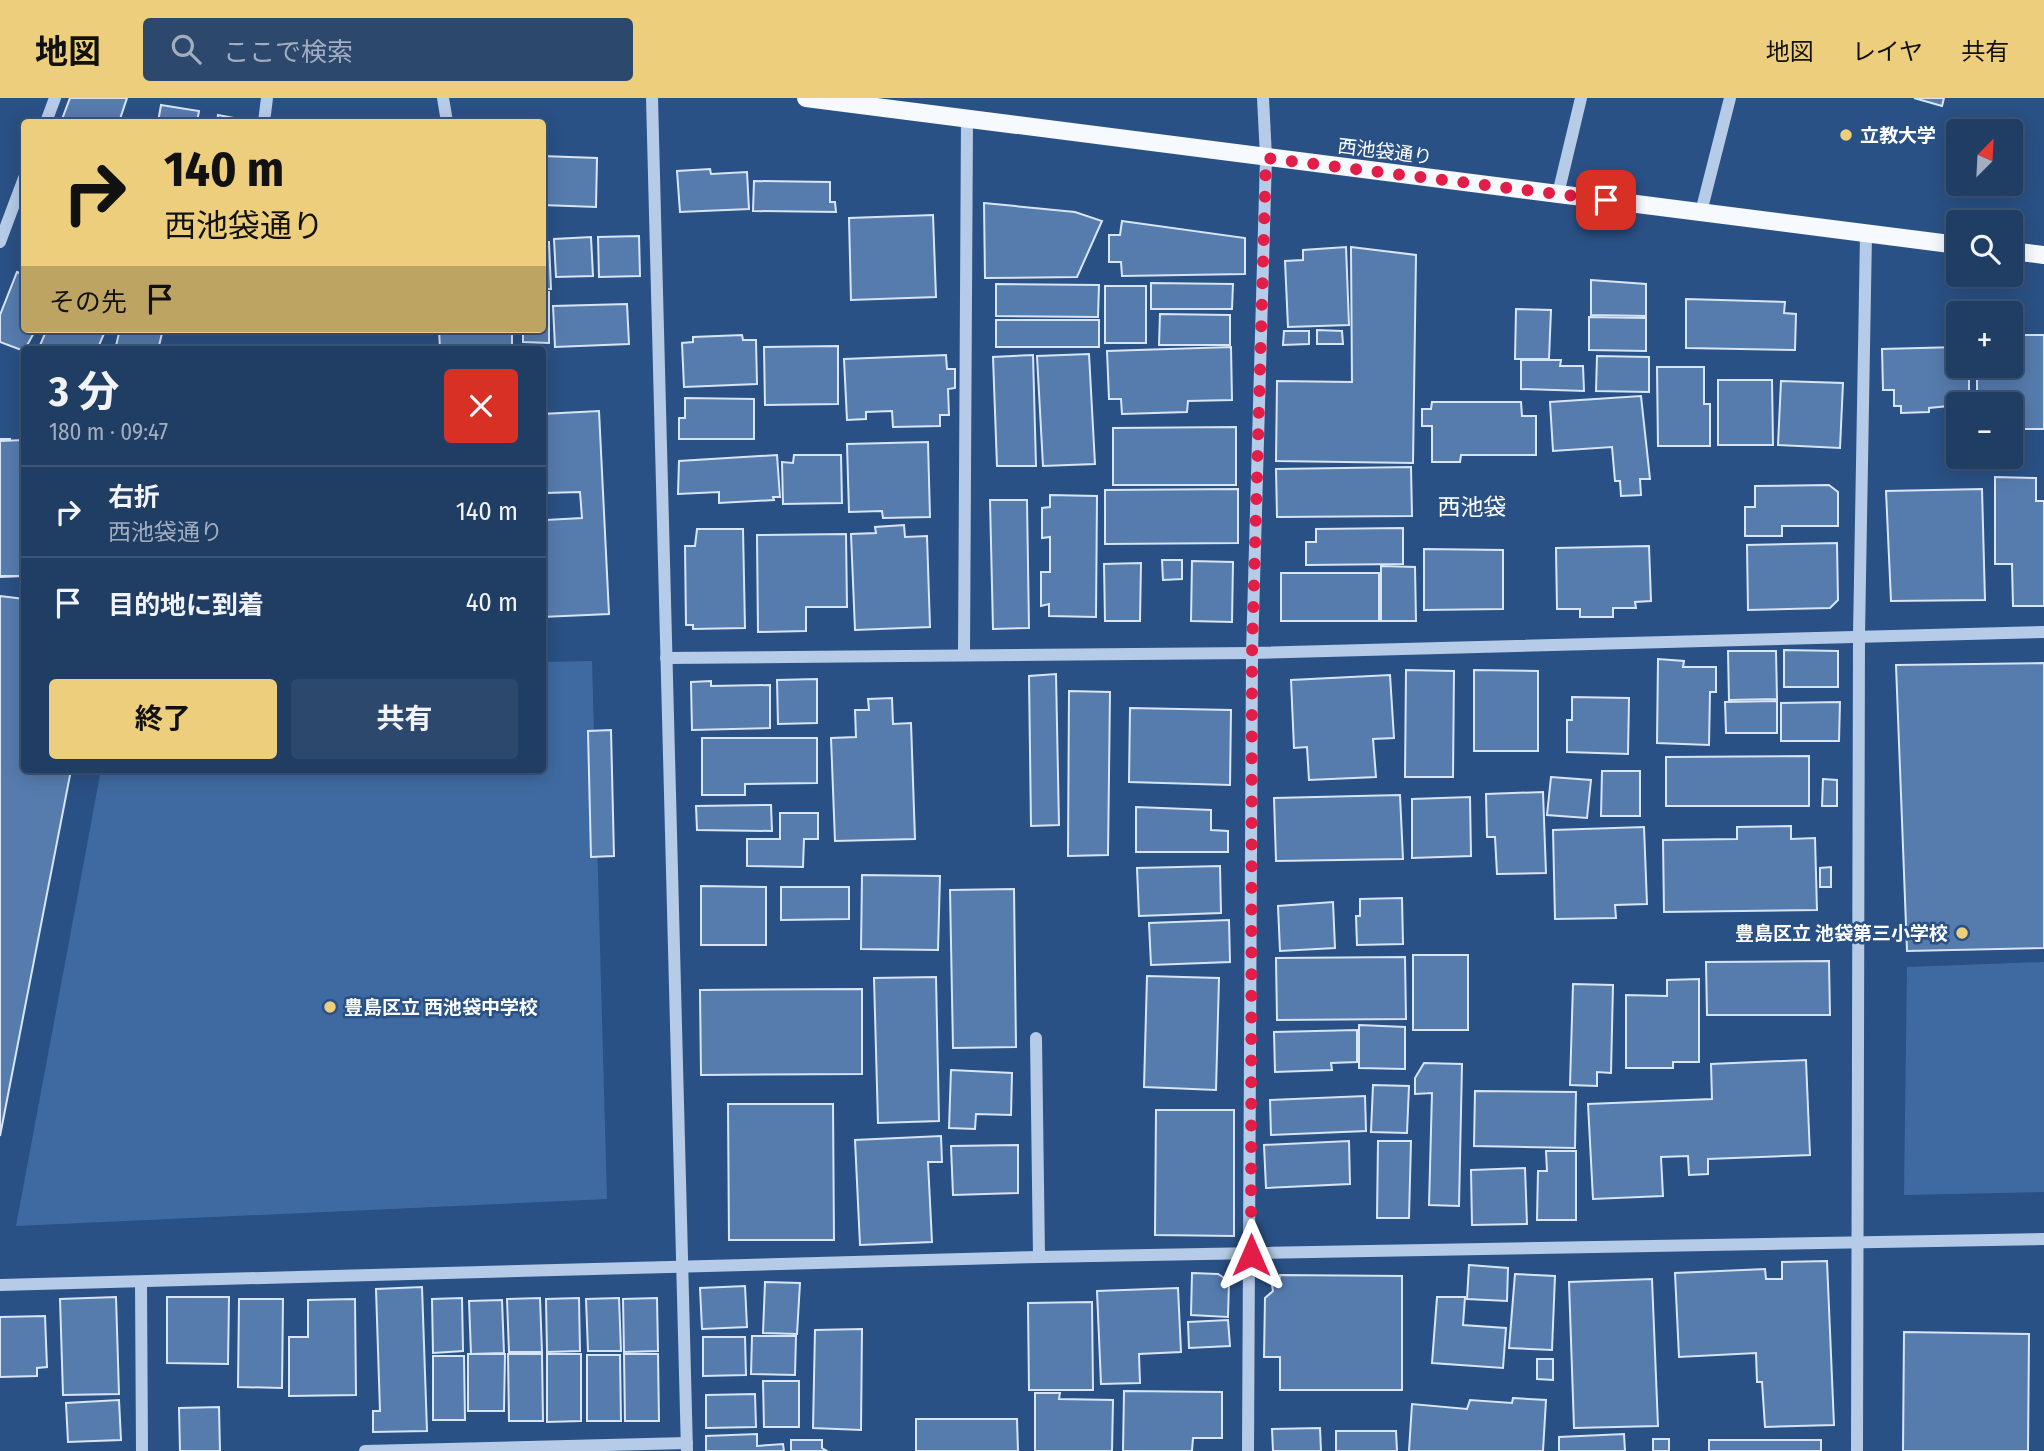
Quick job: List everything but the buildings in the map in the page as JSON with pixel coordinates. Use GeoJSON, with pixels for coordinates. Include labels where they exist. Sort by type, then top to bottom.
{"type":"FeatureCollection","features":[{"type":"Feature","properties":{"kind":"main road","name":"西池袋通り"},"geometry":{"type":"LineString","coordinates":[[806,98],[1946,244]]}},
{"type":"Feature","properties":{"kind":"main road"},"geometry":{"type":"LineString","coordinates":[[2023,253],[2044,256]]}},
{"type":"Feature","properties":{"kind":"street"},"geometry":{"type":"LineString","coordinates":[[47,119],[55,98]]}},
{"type":"Feature","properties":{"kind":"street"},"geometry":{"type":"LineString","coordinates":[[264,119],[267,98]]}},
{"type":"Feature","properties":{"kind":"street"},"geometry":{"type":"LineString","coordinates":[[443,98],[446,119]]}},
{"type":"Feature","properties":{"kind":"street"},"geometry":{"type":"LineString","coordinates":[[365,1451],[687,1447],[652,98]]}},
{"type":"Feature","properties":{"kind":"street"},"geometry":{"type":"LineString","coordinates":[[1248,1451],[1252,653],[1266,158],[1264,98]]}},
{"type":"Feature","properties":{"kind":"street"},"geometry":{"type":"LineString","coordinates":[[1558,194],[1581,98]]}},
{"type":"Feature","properties":{"kind":"street"},"geometry":{"type":"LineString","coordinates":[[1701,212],[1730,98]]}},
{"type":"Feature","properties":{"kind":"street"},"geometry":{"type":"LineString","coordinates":[[964,655],[967,118]]}},
{"type":"Feature","properties":{"kind":"street"},"geometry":{"type":"LineString","coordinates":[[0,242],[21,186]]}},
{"type":"Feature","properties":{"kind":"street"},"geometry":{"type":"LineString","coordinates":[[1857,1451],[1859,635],[1866,234]]}},
{"type":"Feature","properties":{"kind":"street"},"geometry":{"type":"LineString","coordinates":[[666,658],[1252,653],[2044,632]]}},
{"type":"Feature","properties":{"kind":"street"},"geometry":{"type":"LineString","coordinates":[[1036,1038],[1039,1257]]}},
{"type":"Feature","properties":{"kind":"street"},"geometry":{"type":"LineString","coordinates":[[0,1285],[1039,1257],[2044,1239]]}},
{"type":"Feature","properties":{"kind":"street"},"geometry":{"type":"LineString","coordinates":[[141,1283],[142,1451]]}},
{"type":"Feature","properties":{"kind":"shaded area","name":"豊島区立 西池袋中学校"},"geometry":{"type":"Polygon","coordinates":[[[592,661],[607,1199],[16,1226],[100,773],[546,773],[546,662],[592,661]]]}},
{"type":"Feature","properties":{"kind":"shaded area"},"geometry":{"type":"Polygon","coordinates":[[[2044,962],[2044,1192],[1904,1195],[1907,967],[2044,962]]]}},
{"type":"Feature","properties":{"kind":"place","name":"立教大学"},"geometry":{"type":"Point","coordinates":[1846,135]}},
{"type":"Feature","properties":{"kind":"place","name":"豊島区立 池袋第三小学校"},"geometry":{"type":"Point","coordinates":[1962,933]}},
{"type":"Feature","properties":{"kind":"place","name":"豊島区立 西池袋中学校"},"geometry":{"type":"Point","coordinates":[330,1007]}},
{"type":"Feature","properties":{"kind":"district","name":"西池袋"},"geometry":{"type":"Point","coordinates":[1472,507]}},
{"type":"Feature","properties":{"kind":"route"},"geometry":{"type":"LineString","coordinates":[[1251,1255],[1252,653],[1266,158],[1606,200]]}}]}
